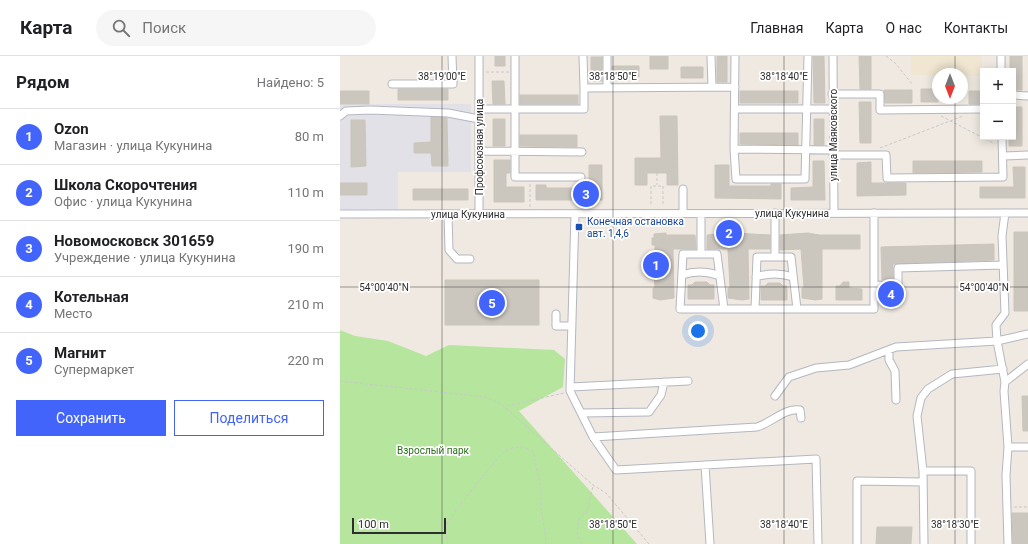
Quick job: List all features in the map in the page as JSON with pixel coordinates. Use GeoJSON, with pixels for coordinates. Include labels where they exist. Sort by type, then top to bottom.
{"type":"FeatureCollection","features":[{"type":"Feature","properties":{"kind":"street"},"geometry":{"type":"LineString","coordinates":[[392,84],[453,84],[452,56]]}},
{"type":"Feature","properties":{"kind":"street","name":"Профсоюзная улица"},"geometry":{"type":"LineString","coordinates":[[479,56],[479,214]]}},
{"type":"Feature","properties":{"kind":"street"},"geometry":{"type":"LineString","coordinates":[[515,56],[515,177],[581,177]]}},
{"type":"Feature","properties":{"kind":"street"},"geometry":{"type":"LineString","coordinates":[[479,109],[584,109],[584,56]]}},
{"type":"Feature","properties":{"kind":"street"},"geometry":{"type":"LineString","coordinates":[[607,56],[607,88]]}},
{"type":"Feature","properties":{"kind":"street"},"geometry":{"type":"LineString","coordinates":[[711,56],[712,87]]}},
{"type":"Feature","properties":{"kind":"street"},"geometry":{"type":"LineString","coordinates":[[735,56],[734,149],[736,179],[805,179],[808,56]]}},
{"type":"Feature","properties":{"kind":"street","name":"улица Маяковского"},"geometry":{"type":"LineString","coordinates":[[833,56],[832,94],[834,213]]}},
{"type":"Feature","properties":{"kind":"street"},"geometry":{"type":"LineString","coordinates":[[1001,56],[1001,68]]}},
{"type":"Feature","properties":{"kind":"street"},"geometry":{"type":"LineString","coordinates":[[584,88],[735,87]]}},
{"type":"Feature","properties":{"kind":"street"},"geometry":{"type":"LineString","coordinates":[[832,94],[880,94],[880,110],[980,109]]}},
{"type":"Feature","properties":{"kind":"street"},"geometry":{"type":"LineString","coordinates":[[1016,95],[1028,96]]}},
{"type":"Feature","properties":{"kind":"street"},"geometry":{"type":"LineString","coordinates":[[735,109],[833,108]]}},
{"type":"Feature","properties":{"kind":"street"},"geometry":{"type":"LineString","coordinates":[[340,116],[346,111],[370,110],[448,113],[479,119]]}},
{"type":"Feature","properties":{"kind":"street"},"geometry":{"type":"LineString","coordinates":[[734,149],[806,149],[886,155],[887,178],[1003,177],[1002,140]]}},
{"type":"Feature","properties":{"kind":"street"},"geometry":{"type":"LineString","coordinates":[[479,151],[582,152]]}},
{"type":"Feature","properties":{"kind":"street"},"geometry":{"type":"LineString","coordinates":[[1003,156],[1028,155]]}},
{"type":"Feature","properties":{"kind":"street"},"geometry":{"type":"LineString","coordinates":[[682,214],[683,189]]}},
{"type":"Feature","properties":{"kind":"street"},"geometry":{"type":"LineString","coordinates":[[775,257],[776,213]]}},
{"type":"Feature","properties":{"kind":"street"},"geometry":{"type":"LineString","coordinates":[[724,309],[716,254],[683,254],[680,309],[724,309],[755,309],[797,309],[874,309],[874,213]]}},
{"type":"Feature","properties":{"kind":"street"},"geometry":{"type":"LineString","coordinates":[[1005,213],[1002,236],[1005,314],[996,325],[997,341],[1005,382],[1004,391],[1007,407],[1008,544]]}},
{"type":"Feature","properties":{"kind":"street","name":"улица Кукунина"},"geometry":{"type":"LineString","coordinates":[[340,214],[1028,213]]}},
{"type":"Feature","properties":{"kind":"street"},"geometry":{"type":"LineString","coordinates":[[448,214],[449,250],[457,259],[470,259]]}},
{"type":"Feature","properties":{"kind":"street"},"geometry":{"type":"LineString","coordinates":[[575,214],[570,390],[593,437],[616,470],[816,459],[818,544]]}},
{"type":"Feature","properties":{"kind":"street"},"geometry":{"type":"LineString","coordinates":[[701,214],[701,254]]}},
{"type":"Feature","properties":{"kind":"street"},"geometry":{"type":"LineString","coordinates":[[755,309],[757,257],[791,257],[797,309]]}},
{"type":"Feature","properties":{"kind":"street"},"geometry":{"type":"LineString","coordinates":[[874,285],[898,286],[898,268],[1003,265]]}},
{"type":"Feature","properties":{"kind":"street"},"geometry":{"type":"LineString","coordinates":[[682,276],[690,272],[711,272],[720,276]]}},
{"type":"Feature","properties":{"kind":"street"},"geometry":{"type":"LineString","coordinates":[[756,277],[764,274],[785,274],[793,277]]}},
{"type":"Feature","properties":{"kind":"street"},"geometry":{"type":"LineString","coordinates":[[556,314],[556,326],[572,326]]}},
{"type":"Feature","properties":{"kind":"street"},"geometry":{"type":"LineString","coordinates":[[775,396],[789,377],[816,368],[849,365],[896,348],[997,341],[1028,334]]}},
{"type":"Feature","properties":{"kind":"street"},"geometry":{"type":"LineString","coordinates":[[889,350],[889,360],[895,371],[896,400]]}},
{"type":"Feature","properties":{"kind":"street"},"geometry":{"type":"LineString","coordinates":[[1005,382],[1028,364]]}},
{"type":"Feature","properties":{"kind":"street"},"geometry":{"type":"LineString","coordinates":[[924,544],[923,471],[917,416],[921,398],[928,389],[952,374],[1003,369]]}},
{"type":"Feature","properties":{"kind":"street"},"geometry":{"type":"LineString","coordinates":[[570,390],[688,381]]}},
{"type":"Feature","properties":{"kind":"street"},"geometry":{"type":"LineString","coordinates":[[582,413],[649,412],[661,395],[664,382]]}},
{"type":"Feature","properties":{"kind":"street"},"geometry":{"type":"LineString","coordinates":[[593,437],[757,427],[767,424],[790,410],[800,410],[801,418]]}},
{"type":"Feature","properties":{"kind":"street"},"geometry":{"type":"LineString","coordinates":[[1008,447],[1028,447]]}},
{"type":"Feature","properties":{"kind":"street"},"geometry":{"type":"LineString","coordinates":[[704,465],[710,544]]}},
{"type":"Feature","properties":{"kind":"street"},"geometry":{"type":"LineString","coordinates":[[923,471],[971,471],[971,544]]}},
{"type":"Feature","properties":{"kind":"street"},"geometry":{"type":"LineString","coordinates":[[857,544],[857,481],[923,482]]}},
{"type":"Feature","properties":{"kind":"path"},"geometry":{"type":"LineString","coordinates":[[886,56],[895,63],[913,85]]}},
{"type":"Feature","properties":{"kind":"path"},"geometry":{"type":"LineString","coordinates":[[479,72],[515,72]]}},
{"type":"Feature","properties":{"kind":"path"},"geometry":{"type":"LineString","coordinates":[[940,116],[1002,148]]}},
{"type":"Feature","properties":{"kind":"path"},"geometry":{"type":"LineString","coordinates":[[876,150],[965,116]]}},
{"type":"Feature","properties":{"kind":"path"},"geometry":{"type":"LineString","coordinates":[[657,173],[657,186]]}},
{"type":"Feature","properties":{"kind":"path"},"geometry":{"type":"LineString","coordinates":[[530,177],[530,214]]}},
{"type":"Feature","properties":{"kind":"path"},"geometry":{"type":"LineString","coordinates":[[651,204],[651,186],[663,186],[663,204]]}},
{"type":"Feature","properties":{"kind":"path"},"geometry":{"type":"LineString","coordinates":[[340,381],[486,397],[505,406],[593,485],[606,493],[649,544]]}},
{"type":"Feature","properties":{"kind":"path"},"geometry":{"type":"LineString","coordinates":[[505,406],[570,390]]}},
{"type":"Feature","properties":{"kind":"path"},"geometry":{"type":"LineString","coordinates":[[448,544],[446,525],[464,500],[487,473],[494,460],[504,452],[517,447],[526,446],[533,452],[540,479],[542,516],[546,540],[545,544]]}},
{"type":"Feature","properties":{"kind":"path"},"geometry":{"type":"LineString","coordinates":[[582,544],[577,534],[579,518],[586,512],[593,485]]}},
{"type":"Feature","properties":{"kind":"path"},"geometry":{"type":"LineString","coordinates":[[1007,507],[1028,507]]}},
{"type":"Feature","properties":{"kind":"shaded area"},"geometry":{"type":"Polygon","coordinates":[[[911,56],[982,56],[980,76],[968,76],[968,68],[932,68],[932,75],[911,75],[911,56]]]}},
{"type":"Feature","properties":{"kind":"shaded area"},"geometry":{"type":"Polygon","coordinates":[[[340,91],[369,104],[471,104],[471,172],[398,172],[398,209],[340,209],[340,91]]]}},
{"type":"Feature","properties":{"kind":"green space","name":"Взрослый парк"},"geometry":{"type":"Polygon","coordinates":[[[340,330],[355,336],[388,341],[426,356],[449,345],[554,350],[565,359],[563,387],[519,411],[637,544],[340,544],[340,330]]]}},
{"type":"Feature","properties":{"kind":"building"},"geometry":{"type":"Polygon","coordinates":[[[495,56],[505,56],[505,66],[495,66],[495,56]]]}},
{"type":"Feature","properties":{"kind":"building"},"geometry":{"type":"Polygon","coordinates":[[[650,56],[668,56],[668,69],[650,69],[650,56]]]}},
{"type":"Feature","properties":{"kind":"building"},"geometry":{"type":"Polygon","coordinates":[[[717,56],[727,56],[727,82],[717,82],[717,56]]]}},
{"type":"Feature","properties":{"kind":"building"},"geometry":{"type":"Polygon","coordinates":[[[813,56],[824,56],[825,103],[814,103],[813,56]]]}},
{"type":"Feature","properties":{"kind":"building"},"geometry":{"type":"Polygon","coordinates":[[[859,56],[871,56],[871,89],[860,89],[859,56]]]}},
{"type":"Feature","properties":{"kind":"building"},"geometry":{"type":"Polygon","coordinates":[[[1010,56],[1022,56],[1022,90],[1016,90],[1016,68],[1010,68],[1010,56]]]}},
{"type":"Feature","properties":{"kind":"building"},"geometry":{"type":"Polygon","coordinates":[[[591,57],[602,57],[602,81],[591,81],[591,57]]]}},
{"type":"Feature","properties":{"kind":"building"},"geometry":{"type":"Polygon","coordinates":[[[612,66],[639,66],[639,77],[612,77],[612,66]]]}},
{"type":"Feature","properties":{"kind":"building"},"geometry":{"type":"Polygon","coordinates":[[[681,67],[703,67],[703,78],[681,78],[681,67]]]}},
{"type":"Feature","properties":{"kind":"building"},"geometry":{"type":"Polygon","coordinates":[[[492,81],[504,81],[505,104],[493,104],[492,81]]]}},
{"type":"Feature","properties":{"kind":"building"},"geometry":{"type":"Polygon","coordinates":[[[398,89],[448,89],[448,100],[398,100],[398,89]]]}},
{"type":"Feature","properties":{"kind":"building"},"geometry":{"type":"Polygon","coordinates":[[[921,89],[932,89],[932,102],[921,102],[921,89]]]}},
{"type":"Feature","properties":{"kind":"building"},"geometry":{"type":"Polygon","coordinates":[[[884,90],[912,90],[912,103],[885,103],[884,90]]]}},
{"type":"Feature","properties":{"kind":"building"},"geometry":{"type":"Polygon","coordinates":[[[340,91],[369,91],[369,104],[340,104],[340,91]]]}},
{"type":"Feature","properties":{"kind":"building"},"geometry":{"type":"Polygon","coordinates":[[[740,91],[798,91],[798,103],[740,103],[740,91]]]}},
{"type":"Feature","properties":{"kind":"building"},"geometry":{"type":"Polygon","coordinates":[[[969,91],[980,91],[980,104],[969,104],[969,91]]]}},
{"type":"Feature","properties":{"kind":"building"},"geometry":{"type":"Polygon","coordinates":[[[520,95],[578,95],[578,104],[520,104],[520,95]]]}},
{"type":"Feature","properties":{"kind":"building"},"geometry":{"type":"Polygon","coordinates":[[[859,102],[871,102],[871,143],[860,143],[859,102]]]}},
{"type":"Feature","properties":{"kind":"building"},"geometry":{"type":"Polygon","coordinates":[[[1016,107],[1022,107],[1022,146],[1009,146],[1009,140],[1016,140],[1016,107]]]}},
{"type":"Feature","properties":{"kind":"building"},"geometry":{"type":"Polygon","coordinates":[[[660,116],[677,116],[678,185],[667,185],[667,173],[647,173],[647,185],[635,185],[635,158],[661,158],[660,116]]]}},
{"type":"Feature","properties":{"kind":"building"},"geometry":{"type":"Polygon","coordinates":[[[431,117],[447,118],[448,166],[432,166],[431,153],[414,153],[414,143],[431,142],[431,117]]]}},
{"type":"Feature","properties":{"kind":"building"},"geometry":{"type":"Polygon","coordinates":[[[493,119],[505,119],[505,146],[493,146],[493,119]]]}},
{"type":"Feature","properties":{"kind":"building"},"geometry":{"type":"Polygon","coordinates":[[[814,119],[824,119],[824,145],[814,145],[814,119]]]}},
{"type":"Feature","properties":{"kind":"building"},"geometry":{"type":"Polygon","coordinates":[[[351,120],[365,120],[366,166],[351,167],[351,120]]]}},
{"type":"Feature","properties":{"kind":"building"},"geometry":{"type":"Polygon","coordinates":[[[740,133],[798,133],[798,145],[740,144],[740,133]]]}},
{"type":"Feature","properties":{"kind":"building"},"geometry":{"type":"Polygon","coordinates":[[[520,135],[577,135],[577,147],[520,146],[520,135]]]}},
{"type":"Feature","properties":{"kind":"building"},"geometry":{"type":"Polygon","coordinates":[[[494,160],[510,160],[510,173],[506,173],[506,187],[524,187],[524,202],[494,202],[494,160]]]}},
{"type":"Feature","properties":{"kind":"building"},"geometry":{"type":"Polygon","coordinates":[[[813,161],[824,161],[825,200],[791,200],[791,188],[813,187],[813,161]]]}},
{"type":"Feature","properties":{"kind":"building"},"geometry":{"type":"Polygon","coordinates":[[[913,161],[982,161],[982,172],[913,173],[913,161]]]}},
{"type":"Feature","properties":{"kind":"building"},"geometry":{"type":"Polygon","coordinates":[[[871,162],[871,183],[906,183],[906,195],[857,196],[857,163],[871,162]]]}},
{"type":"Feature","properties":{"kind":"building"},"geometry":{"type":"Polygon","coordinates":[[[589,165],[602,165],[602,200],[536,200],[536,185],[546,185],[546,188],[589,188],[589,165]]]}},
{"type":"Feature","properties":{"kind":"building"},"geometry":{"type":"Polygon","coordinates":[[[715,165],[729,165],[729,186],[771,186],[771,184],[781,184],[781,199],[715,198],[715,165]]]}},
{"type":"Feature","properties":{"kind":"building"},"geometry":{"type":"Polygon","coordinates":[[[1013,167],[1025,167],[1025,198],[980,198],[980,187],[1014,187],[1013,167]]]}},
{"type":"Feature","properties":{"kind":"building"},"geometry":{"type":"Polygon","coordinates":[[[340,183],[367,183],[367,195],[340,195],[340,183]]]}},
{"type":"Feature","properties":{"kind":"building"},"geometry":{"type":"Polygon","coordinates":[[[413,189],[468,189],[468,200],[413,200],[413,189]]]}},
{"type":"Feature","properties":{"kind":"building"},"geometry":{"type":"Polygon","coordinates":[[[1014,232],[1028,232],[1028,311],[1014,311],[1014,232]]]}},
{"type":"Feature","properties":{"kind":"building"},"geometry":{"type":"Polygon","coordinates":[[[666,233],[666,235],[695,235],[696,249],[673,249],[674,298],[660,300],[653,298],[653,288],[655,288],[653,257],[655,257],[655,245],[652,245],[652,238],[654,238],[654,234],[666,233]]]}},
{"type":"Feature","properties":{"kind":"building"},"geometry":{"type":"Polygon","coordinates":[[[734,233],[770,235],[770,249],[748,249],[749,299],[742,300],[728,298],[728,288],[730,288],[728,249],[707,249],[707,235],[734,233]]]}},
{"type":"Feature","properties":{"kind":"building"},"geometry":{"type":"Polygon","coordinates":[[[808,233],[819,235],[860,235],[860,249],[822,249],[822,299],[816,300],[802,298],[802,288],[804,288],[801,249],[780,250],[780,235],[808,233]]]}},
{"type":"Feature","properties":{"kind":"building"},"geometry":{"type":"Polygon","coordinates":[[[994,244],[994,260],[893,264],[893,280],[882,280],[881,247],[994,244]]]}},
{"type":"Feature","properties":{"kind":"building"},"geometry":{"type":"Polygon","coordinates":[[[445,280],[539,280],[539,325],[445,325],[445,280]]]}},
{"type":"Feature","properties":{"kind":"building"},"geometry":{"type":"Polygon","coordinates":[[[695,282],[707,282],[710,285],[714,285],[714,299],[688,299],[688,285],[692,285],[695,282]]]}},
{"type":"Feature","properties":{"kind":"building"},"geometry":{"type":"Polygon","coordinates":[[[843,282],[849,282],[849,288],[862,289],[862,300],[836,300],[836,286],[840,286],[843,282]]]}},
{"type":"Feature","properties":{"kind":"building"},"geometry":{"type":"Polygon","coordinates":[[[768,283],[780,283],[783,286],[787,286],[787,300],[761,300],[761,286],[765,286],[768,283]]]}},
{"type":"Feature","properties":{"kind":"building"},"geometry":{"type":"Polygon","coordinates":[[[884,290],[898,291],[897,299],[884,298],[884,290]]]}},
{"type":"Feature","properties":{"kind":"building"},"geometry":{"type":"Polygon","coordinates":[[[1022,396],[1028,396],[1028,431],[1023,431],[1022,396]]]}},
{"type":"Feature","properties":{"kind":"building"},"geometry":{"type":"Polygon","coordinates":[[[1012,513],[1028,513],[1028,544],[1013,544],[1012,513]]]}},
{"type":"Feature","properties":{"kind":"building"},"geometry":{"type":"Polygon","coordinates":[[[877,527],[912,527],[911,544],[876,544],[877,527]]]}},
{"type":"Feature","properties":{"kind":"place","name":"Новомосковск 301659"},"geometry":{"type":"Point","coordinates":[586,194]}},
{"type":"Feature","properties":{"kind":"place","name":"Конечная остановка авт. 1,4,6"},"geometry":{"type":"Point","coordinates":[579,227]}},
{"type":"Feature","properties":{"kind":"place","name":"Школа Скорочтения"},"geometry":{"type":"Point","coordinates":[729,233]}},
{"type":"Feature","properties":{"kind":"place","name":"Ozon"},"geometry":{"type":"Point","coordinates":[656,265]}},
{"type":"Feature","properties":{"kind":"place","name":"Котельная"},"geometry":{"type":"Point","coordinates":[891,294]}},
{"type":"Feature","properties":{"kind":"place","name":"Магнит"},"geometry":{"type":"Point","coordinates":[492,303]}}]}
